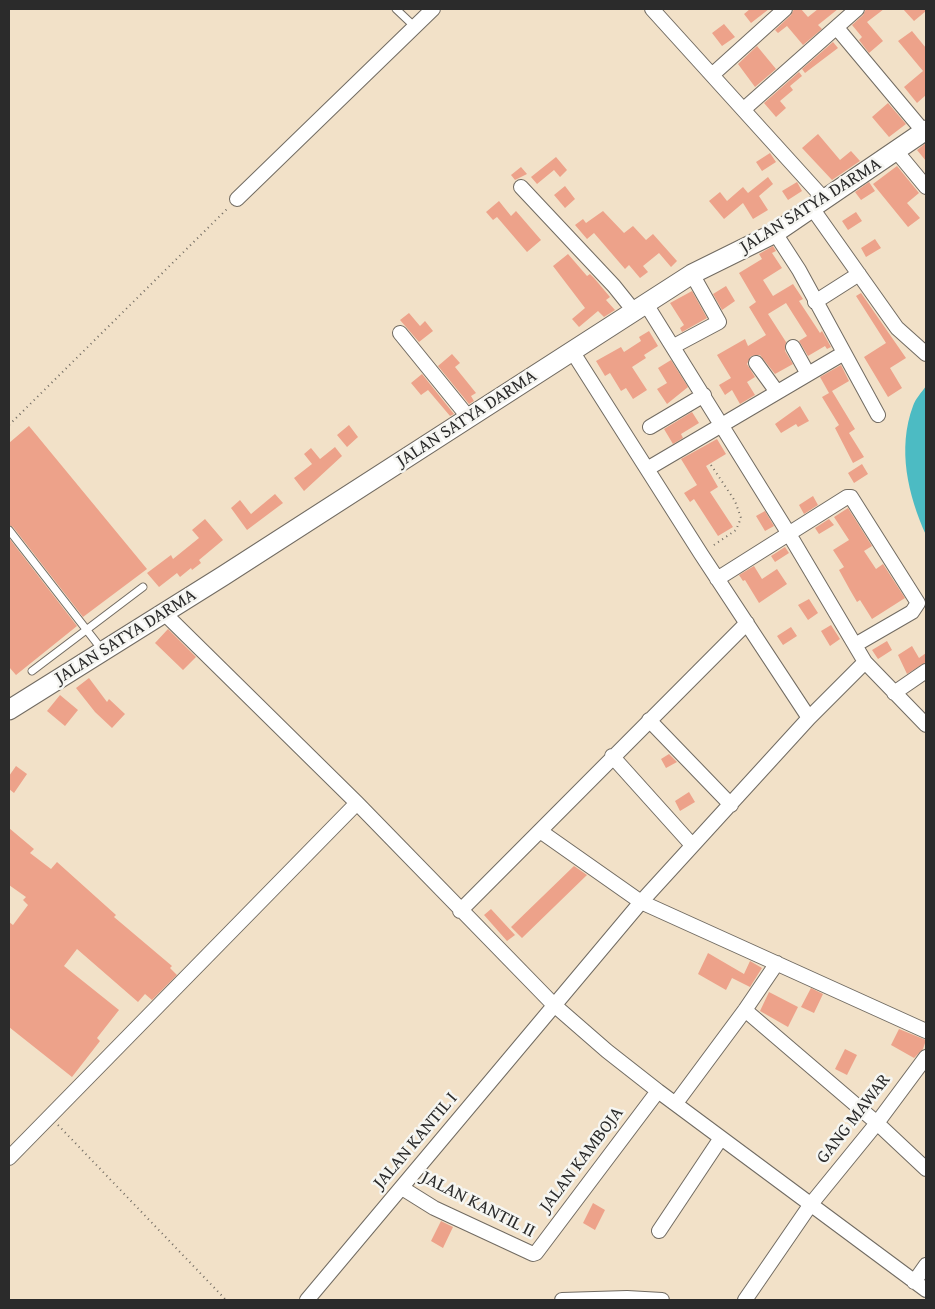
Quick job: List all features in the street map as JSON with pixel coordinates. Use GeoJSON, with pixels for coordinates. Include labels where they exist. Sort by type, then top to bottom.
{"type":"FeatureCollection","features":[{"type":"Feature","properties":{"kind":"main road","name":"JALAN SATYA DARMA"},"geometry":{"type":"LineString","coordinates":[[9,710],[103,652],[692,274],[775,233],[897,152],[925,131]]}},
{"type":"Feature","properties":{"kind":"street"},"geometry":{"type":"LineString","coordinates":[[237,199],[352,85],[369,72],[433,9]]}},
{"type":"Feature","properties":{"kind":"street"},"geometry":{"type":"LineString","coordinates":[[652,9],[744,109],[819,204],[859,274],[897,328],[922,350]]}},
{"type":"Feature","properties":{"kind":"street"},"geometry":{"type":"LineString","coordinates":[[712,75],[785,9]]}},
{"type":"Feature","properties":{"kind":"street"},"geometry":{"type":"LineString","coordinates":[[744,109],[854,10]]}},
{"type":"Feature","properties":{"kind":"street"},"geometry":{"type":"LineString","coordinates":[[836,28],[925,131]]}},
{"type":"Feature","properties":{"kind":"street"},"geometry":{"type":"LineString","coordinates":[[897,152],[926,187]]}},
{"type":"Feature","properties":{"kind":"street"},"geometry":{"type":"LineString","coordinates":[[521,187],[614,286],[640,307],[674,346],[865,662],[926,725]]}},
{"type":"Feature","properties":{"kind":"street"},"geometry":{"type":"LineString","coordinates":[[775,233],[798,270],[878,416]]}},
{"type":"Feature","properties":{"kind":"street"},"geometry":{"type":"LineString","coordinates":[[674,346],[718,322],[692,274]]}},
{"type":"Feature","properties":{"kind":"street"},"geometry":{"type":"LineString","coordinates":[[815,302],[859,274]]}},
{"type":"Feature","properties":{"kind":"street"},"geometry":{"type":"LineString","coordinates":[[400,333],[469,418]]}},
{"type":"Feature","properties":{"kind":"street"},"geometry":{"type":"LineString","coordinates":[[793,347],[808,374]]}},
{"type":"Feature","properties":{"kind":"street"},"geometry":{"type":"LineString","coordinates":[[572,351],[701,554],[809,718]]}},
{"type":"Feature","properties":{"kind":"street"},"geometry":{"type":"LineString","coordinates":[[647,469],[844,353]]}},
{"type":"Feature","properties":{"kind":"street"},"geometry":{"type":"LineString","coordinates":[[756,362],[777,392]]}},
{"type":"Feature","properties":{"kind":"street"},"geometry":{"type":"LineString","coordinates":[[650,427],[704,395]]}},
{"type":"Feature","properties":{"kind":"street"},"geometry":{"type":"LineString","coordinates":[[718,579],[847,497],[851,497],[918,603],[912,612],[855,645]]}},
{"type":"Feature","properties":{"kind":"street"},"geometry":{"type":"LineString","coordinates":[[164,613],[357,804],[553,1004],[607,1051],[926,1290]]}},
{"type":"Feature","properties":{"kind":"street"},"geometry":{"type":"LineString","coordinates":[[460,910],[747,623]]}},
{"type":"Feature","properties":{"kind":"street","name":"JALAN KANTIL I"},"geometry":{"type":"LineString","coordinates":[[307,1300],[640,902],[809,718],[865,662]]}},
{"type":"Feature","properties":{"kind":"street"},"geometry":{"type":"LineString","coordinates":[[894,693],[926,671]]}},
{"type":"Feature","properties":{"kind":"street"},"geometry":{"type":"LineString","coordinates":[[649,720],[731,804]]}},
{"type":"Feature","properties":{"kind":"street"},"geometry":{"type":"LineString","coordinates":[[612,756],[692,845]]}},
{"type":"Feature","properties":{"kind":"street"},"geometry":{"type":"LineString","coordinates":[[9,1158],[357,804]]}},
{"type":"Feature","properties":{"kind":"street"},"geometry":{"type":"LineString","coordinates":[[540,831],[640,902],[926,1031]]}},
{"type":"Feature","properties":{"kind":"street"},"geometry":{"type":"LineString","coordinates":[[676,1103],[745,1010],[777,963]]}},
{"type":"Feature","properties":{"kind":"street"},"geometry":{"type":"LineString","coordinates":[[745,1010],[877,1123],[926,1169]]}},
{"type":"Feature","properties":{"kind":"street","name":"GANG MAWAR"},"geometry":{"type":"LineString","coordinates":[[745,1300],[811,1204],[877,1123],[926,1057]]}},
{"type":"Feature","properties":{"kind":"street","name":"JALAN KAMBOJA"},"geometry":{"type":"LineString","coordinates":[[536,1253],[658,1090]]}},
{"type":"Feature","properties":{"kind":"street"},"geometry":{"type":"LineString","coordinates":[[659,1231],[721,1138]]}},
{"type":"Feature","properties":{"kind":"street","name":"JALAN KANTIL II"},"geometry":{"type":"LineString","coordinates":[[402,1188],[434,1208],[528,1253],[536,1253]]}},
{"type":"Feature","properties":{"kind":"street"},"geometry":{"type":"LineString","coordinates":[[914,1282],[926,1265]]}},
{"type":"Feature","properties":{"kind":"street"},"geometry":{"type":"LineString","coordinates":[[562,1300],[662,1300]]}},
{"type":"Feature","properties":{"kind":"lane"},"geometry":{"type":"LineString","coordinates":[[396,9],[414,27]]}},
{"type":"Feature","properties":{"kind":"lane"},"geometry":{"type":"LineString","coordinates":[[9,530],[88,630],[103,652]]}},
{"type":"Feature","properties":{"kind":"lane"},"geometry":{"type":"LineString","coordinates":[[32,671],[143,587]]}},
{"type":"Feature","properties":{"kind":"path"},"geometry":{"type":"LineString","coordinates":[[9,426],[237,199]]}},
{"type":"Feature","properties":{"kind":"path"},"geometry":{"type":"LineString","coordinates":[[701,554],[736,530],[740,523],[740,512],[735,501],[711,465]]}},
{"type":"Feature","properties":{"kind":"path"},"geometry":{"type":"LineString","coordinates":[[50,1116],[226,1300]]}},
{"type":"Feature","properties":{"kind":"water"},"geometry":{"type":"Polygon","coordinates":[[[926,386],[926,535],[914,504],[905,455],[908,422],[917,398],[926,386]]]}},
{"type":"Feature","properties":{"kind":"building"},"geometry":{"type":"Polygon","coordinates":[[[750,9],[769,9],[751,23],[744,14],[750,9]]]}},
{"type":"Feature","properties":{"kind":"building"},"geometry":{"type":"Polygon","coordinates":[[[794,9],[801,9],[808,17],[818,9],[838,9],[818,25],[822,29],[803,45],[787,26],[778,33],[775,30],[791,15],[794,9]]]}},
{"type":"Feature","properties":{"kind":"building"},"geometry":{"type":"Polygon","coordinates":[[[866,9],[884,9],[867,22],[883,41],[869,53],[859,40],[862,37],[852,25],[863,15],[866,9]]]}},
{"type":"Feature","properties":{"kind":"building"},"geometry":{"type":"Polygon","coordinates":[[[903,9],[926,9],[926,11],[914,21],[903,9]]]}},
{"type":"Feature","properties":{"kind":"building"},"geometry":{"type":"Polygon","coordinates":[[[724,24],[735,37],[722,46],[712,33],[724,24]]]}},
{"type":"Feature","properties":{"kind":"building"},"geometry":{"type":"Polygon","coordinates":[[[912,31],[926,48],[926,95],[917,103],[904,87],[923,71],[898,41],[912,31]]]}},
{"type":"Feature","properties":{"kind":"building"},"geometry":{"type":"Polygon","coordinates":[[[833,42],[838,48],[805,73],[802,69],[833,42]]]}},
{"type":"Feature","properties":{"kind":"building"},"geometry":{"type":"Polygon","coordinates":[[[757,46],[776,69],[755,87],[738,64],[757,46]]]}},
{"type":"Feature","properties":{"kind":"building"},"geometry":{"type":"Polygon","coordinates":[[[799,72],[802,76],[790,86],[793,90],[780,101],[786,108],[776,117],[764,103],[799,72]]]}},
{"type":"Feature","properties":{"kind":"building"},"geometry":{"type":"Polygon","coordinates":[[[888,103],[906,124],[889,137],[872,117],[888,103]]]}},
{"type":"Feature","properties":{"kind":"building"},"geometry":{"type":"Polygon","coordinates":[[[818,134],[840,160],[851,151],[860,161],[832,180],[802,148],[818,134]]]}},
{"type":"Feature","properties":{"kind":"building"},"geometry":{"type":"Polygon","coordinates":[[[926,143],[926,161],[917,150],[926,143]]]}},
{"type":"Feature","properties":{"kind":"building"},"geometry":{"type":"Polygon","coordinates":[[[770,153],[776,162],[762,171],[756,162],[770,153]]]}},
{"type":"Feature","properties":{"kind":"building"},"geometry":{"type":"Polygon","coordinates":[[[556,157],[567,170],[560,177],[554,170],[537,184],[531,177],[556,157]]]}},
{"type":"Feature","properties":{"kind":"building"},"geometry":{"type":"Polygon","coordinates":[[[897,166],[919,193],[907,203],[920,218],[908,227],[873,184],[897,166]]]}},
{"type":"Feature","properties":{"kind":"building"},"geometry":{"type":"Polygon","coordinates":[[[521,167],[527,174],[515,180],[511,175],[521,167]]]}},
{"type":"Feature","properties":{"kind":"building"},"geometry":{"type":"Polygon","coordinates":[[[768,177],[773,184],[759,196],[768,210],[753,219],[743,203],[724,219],[709,201],[720,192],[727,201],[743,187],[748,193],[768,177]]]}},
{"type":"Feature","properties":{"kind":"building"},"geometry":{"type":"Polygon","coordinates":[[[797,182],[802,191],[788,200],[782,191],[797,182]]]}},
{"type":"Feature","properties":{"kind":"building"},"geometry":{"type":"Polygon","coordinates":[[[869,182],[875,191],[861,200],[855,192],[869,182]]]}},
{"type":"Feature","properties":{"kind":"building"},"geometry":{"type":"Polygon","coordinates":[[[565,186],[575,199],[565,208],[554,195],[565,186]]]}},
{"type":"Feature","properties":{"kind":"building"},"geometry":{"type":"Polygon","coordinates":[[[499,201],[511,216],[516,211],[541,240],[527,252],[497,217],[493,220],[486,212],[499,201]]]}},
{"type":"Feature","properties":{"kind":"building"},"geometry":{"type":"Polygon","coordinates":[[[603,211],[624,233],[633,226],[646,240],[653,234],[677,261],[671,267],[659,253],[643,266],[648,272],[640,278],[629,265],[625,269],[594,233],[587,239],[575,225],[583,219],[586,223],[603,211]]]}},
{"type":"Feature","properties":{"kind":"building"},"geometry":{"type":"Polygon","coordinates":[[[856,212],[862,221],[848,230],[842,221],[856,212]]]}},
{"type":"Feature","properties":{"kind":"building"},"geometry":{"type":"Polygon","coordinates":[[[875,239],[881,248],[866,257],[861,248],[875,239]]]}},
{"type":"Feature","properties":{"kind":"building"},"geometry":{"type":"Polygon","coordinates":[[[773,246],[776,251],[772,253],[782,268],[763,280],[773,296],[793,284],[803,299],[799,301],[820,333],[822,331],[831,347],[827,349],[825,346],[808,356],[799,341],[807,336],[786,303],[768,314],[786,342],[785,351],[793,364],[775,374],[760,355],[751,356],[747,364],[755,377],[747,382],[755,395],[740,404],[732,390],[725,395],[719,385],[731,378],[717,355],[745,339],[748,346],[766,335],[749,307],[756,302],[739,273],[762,259],[759,254],[773,246]]]}},
{"type":"Feature","properties":{"kind":"building"},"geometry":{"type":"Polygon","coordinates":[[[568,254],[587,276],[590,274],[594,278],[610,297],[606,300],[615,310],[604,317],[598,311],[579,327],[572,319],[585,308],[553,266],[568,254]]]}},
{"type":"Feature","properties":{"kind":"building"},"geometry":{"type":"Polygon","coordinates":[[[726,286],[735,301],[722,310],[713,294],[726,286]]]}},
{"type":"Feature","properties":{"kind":"building"},"geometry":{"type":"Polygon","coordinates":[[[692,291],[707,318],[682,332],[680,328],[684,325],[670,303],[692,291]]]}},
{"type":"Feature","properties":{"kind":"building"},"geometry":{"type":"Polygon","coordinates":[[[861,293],[906,358],[890,368],[902,388],[888,397],[864,357],[886,343],[856,296],[861,293]]]}},
{"type":"Feature","properties":{"kind":"building"},"geometry":{"type":"Polygon","coordinates":[[[409,313],[420,326],[425,321],[433,331],[419,342],[400,320],[409,313]]]}},
{"type":"Feature","properties":{"kind":"building"},"geometry":{"type":"Polygon","coordinates":[[[649,331],[658,346],[644,355],[646,358],[632,367],[647,390],[633,399],[626,388],[621,391],[610,373],[605,376],[596,361],[621,347],[624,352],[641,341],[639,337],[649,331]]]}},
{"type":"Feature","properties":{"kind":"building"},"geometry":{"type":"Polygon","coordinates":[[[452,354],[460,363],[455,367],[476,393],[471,396],[474,401],[469,404],[438,366],[452,354]]]}},
{"type":"Feature","properties":{"kind":"building"},"geometry":{"type":"Polygon","coordinates":[[[671,360],[688,387],[667,404],[657,389],[667,383],[658,368],[671,360]]]}},
{"type":"Feature","properties":{"kind":"building"},"geometry":{"type":"Polygon","coordinates":[[[841,365],[849,381],[832,391],[855,429],[849,433],[864,457],[853,463],[835,428],[839,425],[822,397],[829,393],[820,377],[841,365]]]}},
{"type":"Feature","properties":{"kind":"building"},"geometry":{"type":"Polygon","coordinates":[[[422,374],[454,414],[450,416],[428,390],[421,395],[411,383],[422,374]]]}},
{"type":"Feature","properties":{"kind":"building"},"geometry":{"type":"Polygon","coordinates":[[[800,406],[809,421],[798,427],[796,424],[781,433],[775,424],[800,406]]]}},
{"type":"Feature","properties":{"kind":"building"},"geometry":{"type":"Polygon","coordinates":[[[692,412],[699,423],[681,434],[683,438],[673,444],[664,429],[692,412]]]}},
{"type":"Feature","properties":{"kind":"building"},"geometry":{"type":"Polygon","coordinates":[[[349,425],[358,437],[347,447],[337,435],[349,425]]]}},
{"type":"Feature","properties":{"kind":"building"},"geometry":{"type":"Polygon","coordinates":[[[29,426],[147,569],[83,617],[13,527],[9,525],[9,443],[29,426]]]}},
{"type":"Feature","properties":{"kind":"building"},"geometry":{"type":"Polygon","coordinates":[[[717,439],[726,454],[706,466],[718,487],[710,492],[733,527],[718,536],[694,499],[690,502],[684,493],[697,485],[681,459],[717,439]]]}},
{"type":"Feature","properties":{"kind":"building"},"geometry":{"type":"Polygon","coordinates":[[[335,447],[342,456],[304,491],[294,478],[312,464],[304,454],[311,448],[320,459],[335,447]]]}},
{"type":"Feature","properties":{"kind":"building"},"geometry":{"type":"Polygon","coordinates":[[[862,464],[868,474],[854,483],[848,473],[862,464]]]}},
{"type":"Feature","properties":{"kind":"building"},"geometry":{"type":"Polygon","coordinates":[[[275,494],[283,503],[247,530],[231,508],[240,500],[251,514],[275,494]]]}},
{"type":"Feature","properties":{"kind":"building"},"geometry":{"type":"Polygon","coordinates":[[[813,496],[818,505],[804,514],[799,505],[813,496]]]}},
{"type":"Feature","properties":{"kind":"building"},"geometry":{"type":"Polygon","coordinates":[[[848,508],[872,546],[864,551],[876,569],[883,564],[905,598],[872,619],[860,600],[857,602],[850,590],[839,570],[844,567],[833,550],[849,540],[834,517],[848,508]]]}},
{"type":"Feature","properties":{"kind":"building"},"geometry":{"type":"Polygon","coordinates":[[[765,511],[774,526],[765,531],[756,516],[765,511]]]}},
{"type":"Feature","properties":{"kind":"building"},"geometry":{"type":"Polygon","coordinates":[[[205,519],[223,540],[199,560],[201,563],[192,570],[191,568],[180,577],[177,573],[159,587],[147,573],[171,555],[173,559],[199,538],[192,530],[205,519]]]}},
{"type":"Feature","properties":{"kind":"building"},"geometry":{"type":"Polygon","coordinates":[[[829,519],[834,525],[819,534],[815,528],[829,519]]]}},
{"type":"Feature","properties":{"kind":"building"},"geometry":{"type":"Polygon","coordinates":[[[9,538],[77,626],[16,675],[9,667],[9,538]]]}},
{"type":"Feature","properties":{"kind":"building"},"geometry":{"type":"Polygon","coordinates":[[[785,547],[789,553],[775,562],[771,556],[785,547]]]}},
{"type":"Feature","properties":{"kind":"building"},"geometry":{"type":"Polygon","coordinates":[[[754,566],[762,579],[777,569],[787,584],[759,603],[745,580],[743,581],[739,575],[754,566]]]}},
{"type":"Feature","properties":{"kind":"building"},"geometry":{"type":"Polygon","coordinates":[[[809,599],[818,613],[808,620],[798,605],[809,599]]]}},
{"type":"Feature","properties":{"kind":"building"},"geometry":{"type":"Polygon","coordinates":[[[831,625],[840,639],[830,646],[821,631],[831,625]]]}},
{"type":"Feature","properties":{"kind":"building"},"geometry":{"type":"Polygon","coordinates":[[[791,627],[797,636],[783,645],[777,636],[791,627]]]}},
{"type":"Feature","properties":{"kind":"building"},"geometry":{"type":"Polygon","coordinates":[[[168,629],[196,657],[183,670],[155,643],[168,629]]]}},
{"type":"Feature","properties":{"kind":"building"},"geometry":{"type":"Polygon","coordinates":[[[887,641],[892,650],[878,659],[872,650],[887,641]]]}},
{"type":"Feature","properties":{"kind":"building"},"geometry":{"type":"Polygon","coordinates":[[[912,646],[919,658],[926,653],[926,662],[907,674],[898,655],[912,646]]]}},
{"type":"Feature","properties":{"kind":"building"},"geometry":{"type":"Polygon","coordinates":[[[89,678],[107,702],[109,699],[125,714],[112,728],[95,712],[76,688],[89,678]]]}},
{"type":"Feature","properties":{"kind":"building"},"geometry":{"type":"Polygon","coordinates":[[[60,695],[78,710],[65,726],[47,711],[60,695]]]}},
{"type":"Feature","properties":{"kind":"building"},"geometry":{"type":"Polygon","coordinates":[[[669,754],[677,762],[666,768],[661,759],[669,754]]]}},
{"type":"Feature","properties":{"kind":"building"},"geometry":{"type":"Polygon","coordinates":[[[16,766],[27,774],[14,793],[9,789],[9,776],[16,766]]]}},
{"type":"Feature","properties":{"kind":"building"},"geometry":{"type":"Polygon","coordinates":[[[689,792],[695,802],[680,811],[675,801],[689,792]]]}},
{"type":"Feature","properties":{"kind":"building"},"geometry":{"type":"Polygon","coordinates":[[[9,828],[34,849],[30,853],[51,869],[57,862],[116,915],[114,917],[172,966],[170,968],[177,975],[152,1000],[145,994],[138,1002],[77,949],[64,966],[119,1010],[97,1038],[100,1041],[72,1077],[9,1027],[9,922],[13,925],[28,905],[23,900],[26,897],[9,885],[9,828]]]}},
{"type":"Feature","properties":{"kind":"building"},"geometry":{"type":"Polygon","coordinates":[[[574,866],[587,875],[522,938],[511,927],[574,866]]]}},
{"type":"Feature","properties":{"kind":"building"},"geometry":{"type":"Polygon","coordinates":[[[491,909],[515,935],[507,941],[484,915],[491,909]]]}},
{"type":"Feature","properties":{"kind":"building"},"geometry":{"type":"Polygon","coordinates":[[[708,953],[744,974],[750,961],[762,968],[750,987],[732,978],[726,990],[698,974],[708,953]]]}},
{"type":"Feature","properties":{"kind":"building"},"geometry":{"type":"Polygon","coordinates":[[[811,988],[823,994],[814,1013],[801,1007],[811,988]]]}},
{"type":"Feature","properties":{"kind":"building"},"geometry":{"type":"Polygon","coordinates":[[[769,992],[798,1007],[788,1027],[760,1011],[769,992]]]}},
{"type":"Feature","properties":{"kind":"building"},"geometry":{"type":"Polygon","coordinates":[[[899,1029],[926,1040],[923,1049],[914,1058],[891,1045],[899,1029]]]}},
{"type":"Feature","properties":{"kind":"building"},"geometry":{"type":"Polygon","coordinates":[[[845,1049],[857,1055],[847,1075],[835,1069],[845,1049]]]}},
{"type":"Feature","properties":{"kind":"building"},"geometry":{"type":"Polygon","coordinates":[[[593,1203],[605,1210],[595,1230],[583,1223],[593,1203]]]}},
{"type":"Feature","properties":{"kind":"building"},"geometry":{"type":"Polygon","coordinates":[[[441,1221],[453,1227],[443,1248],[431,1241],[441,1221]]]}}]}
